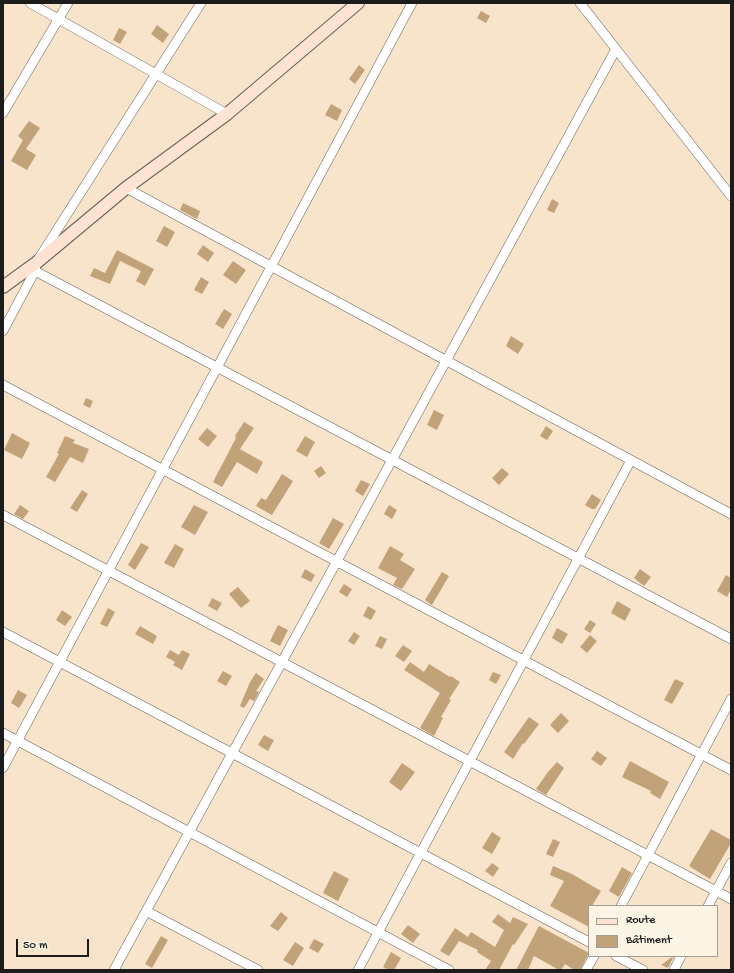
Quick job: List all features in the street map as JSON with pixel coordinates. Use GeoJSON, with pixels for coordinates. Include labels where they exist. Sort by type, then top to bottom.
{"type":"FeatureCollection","features":[{"type":"Feature","properties":{"kind":"street"},"geometry":{"type":"LineString","coordinates":[[30,3],[227,114]]}},
{"type":"Feature","properties":{"kind":"street"},"geometry":{"type":"LineString","coordinates":[[3,113],[68,3]]}},
{"type":"Feature","properties":{"kind":"street"},"geometry":{"type":"LineString","coordinates":[[3,331],[35,267],[201,3]]}},
{"type":"Feature","properties":{"kind":"street"},"geometry":{"type":"LineString","coordinates":[[3,287],[35,267],[126,188],[227,114],[358,3]]}},
{"type":"Feature","properties":{"kind":"street"},"geometry":{"type":"LineString","coordinates":[[3,768],[412,3]]}},
{"type":"Feature","properties":{"kind":"street"},"geometry":{"type":"LineString","coordinates":[[580,3],[731,196]]}},
{"type":"Feature","properties":{"kind":"street"},"geometry":{"type":"LineString","coordinates":[[114,970],[616,49]]}},
{"type":"Feature","properties":{"kind":"street"},"geometry":{"type":"LineString","coordinates":[[126,188],[731,514]]}},
{"type":"Feature","properties":{"kind":"street"},"geometry":{"type":"LineString","coordinates":[[35,267],[218,367],[731,639]]}},
{"type":"Feature","properties":{"kind":"street"},"geometry":{"type":"LineString","coordinates":[[3,386],[731,770]]}},
{"type":"Feature","properties":{"kind":"street"},"geometry":{"type":"LineString","coordinates":[[358,970],[631,460]]}},
{"type":"Feature","properties":{"kind":"street"},"geometry":{"type":"LineString","coordinates":[[3,514],[731,899]]}},
{"type":"Feature","properties":{"kind":"street"},"geometry":{"type":"LineString","coordinates":[[3,632],[588,941]]}},
{"type":"Feature","properties":{"kind":"street"},"geometry":{"type":"LineString","coordinates":[[621,905],[731,699]]}},
{"type":"Feature","properties":{"kind":"street"},"geometry":{"type":"LineString","coordinates":[[3,733],[448,970]]}},
{"type":"Feature","properties":{"kind":"street"},"geometry":{"type":"LineString","coordinates":[[709,905],[731,863]]}},
{"type":"Feature","properties":{"kind":"street"},"geometry":{"type":"LineString","coordinates":[[146,911],[258,970]]}},
{"type":"Feature","properties":{"kind":"street"},"geometry":{"type":"LineString","coordinates":[[586,970],[593,957]]}},
{"type":"Feature","properties":{"kind":"street"},"geometry":{"type":"LineString","coordinates":[[618,957],[642,970]]}},
{"type":"Feature","properties":{"kind":"street"},"geometry":{"type":"LineString","coordinates":[[674,970],[680,957]]}},
{"type":"Feature","properties":{"kind":"building"},"geometry":{"type":"Polygon","coordinates":[[[481,11],[490,16],[486,23],[477,18],[481,11]]]}},
{"type":"Feature","properties":{"kind":"building"},"geometry":{"type":"Polygon","coordinates":[[[157,25],[169,34],[163,43],[151,34],[157,25]]]}},
{"type":"Feature","properties":{"kind":"building"},"geometry":{"type":"Polygon","coordinates":[[[119,28],[127,32],[120,44],[113,40],[119,28]]]}},
{"type":"Feature","properties":{"kind":"building"},"geometry":{"type":"Polygon","coordinates":[[[359,65],[365,70],[355,84],[349,79],[359,65]]]}},
{"type":"Feature","properties":{"kind":"building"},"geometry":{"type":"Polygon","coordinates":[[[331,104],[342,110],[337,121],[325,115],[331,104]]]}},
{"type":"Feature","properties":{"kind":"building"},"geometry":{"type":"Polygon","coordinates":[[[29,121],[40,128],[26,149],[36,155],[27,170],[11,161],[23,140],[18,136],[29,121]]]}},
{"type":"Feature","properties":{"kind":"building"},"geometry":{"type":"Polygon","coordinates":[[[552,199],[559,203],[554,213],[547,210],[552,199]]]}},
{"type":"Feature","properties":{"kind":"building"},"geometry":{"type":"Polygon","coordinates":[[[183,203],[200,211],[197,219],[180,210],[183,203]]]}},
{"type":"Feature","properties":{"kind":"building"},"geometry":{"type":"Polygon","coordinates":[[[164,226],[175,232],[167,247],[156,241],[164,226]]]}},
{"type":"Feature","properties":{"kind":"building"},"geometry":{"type":"Polygon","coordinates":[[[203,245],[214,253],[208,262],[197,254],[203,245]]]}},
{"type":"Feature","properties":{"kind":"building"},"geometry":{"type":"Polygon","coordinates":[[[117,250],[154,269],[145,286],[136,281],[141,271],[120,261],[110,284],[90,276],[94,268],[105,273],[117,250]]]}},
{"type":"Feature","properties":{"kind":"building"},"geometry":{"type":"Polygon","coordinates":[[[233,261],[246,270],[236,284],[223,275],[233,261]]]}},
{"type":"Feature","properties":{"kind":"building"},"geometry":{"type":"Polygon","coordinates":[[[201,277],[209,282],[202,294],[194,290],[201,277]]]}},
{"type":"Feature","properties":{"kind":"building"},"geometry":{"type":"Polygon","coordinates":[[[224,309],[232,314],[223,329],[215,324],[224,309]]]}},
{"type":"Feature","properties":{"kind":"building"},"geometry":{"type":"Polygon","coordinates":[[[511,336],[524,344],[518,354],[506,346],[511,336]]]}},
{"type":"Feature","properties":{"kind":"building"},"geometry":{"type":"Polygon","coordinates":[[[86,398],[93,401],[90,408],[83,405],[86,398]]]}},
{"type":"Feature","properties":{"kind":"building"},"geometry":{"type":"Polygon","coordinates":[[[434,410],[444,415],[437,430],[427,425],[434,410]]]}},
{"type":"Feature","properties":{"kind":"building"},"geometry":{"type":"Polygon","coordinates":[[[244,422],[254,428],[240,449],[263,462],[257,474],[237,462],[222,487],[213,482],[236,438],[235,436],[244,422]]]}},
{"type":"Feature","properties":{"kind":"building"},"geometry":{"type":"Polygon","coordinates":[[[546,426],[553,431],[547,440],[540,436],[546,426]]]}},
{"type":"Feature","properties":{"kind":"building"},"geometry":{"type":"Polygon","coordinates":[[[207,428],[217,436],[208,447],[198,439],[207,428]]]}},
{"type":"Feature","properties":{"kind":"building"},"geometry":{"type":"Polygon","coordinates":[[[12,433],[30,443],[22,459],[4,450],[12,433]]]}},
{"type":"Feature","properties":{"kind":"building"},"geometry":{"type":"Polygon","coordinates":[[[65,436],[75,440],[73,443],[89,449],[83,463],[70,457],[55,482],[46,477],[59,454],[57,453],[65,436]]]}},
{"type":"Feature","properties":{"kind":"building"},"geometry":{"type":"Polygon","coordinates":[[[305,436],[315,442],[307,457],[296,451],[305,436]]]}},
{"type":"Feature","properties":{"kind":"building"},"geometry":{"type":"Polygon","coordinates":[[[321,466],[326,473],[319,478],[314,471],[321,466]]]}},
{"type":"Feature","properties":{"kind":"building"},"geometry":{"type":"Polygon","coordinates":[[[502,468],[509,474],[499,485],[492,478],[502,468]]]}},
{"type":"Feature","properties":{"kind":"building"},"geometry":{"type":"Polygon","coordinates":[[[282,474],[293,481],[272,515],[256,506],[261,498],[266,500],[282,474]]]}},
{"type":"Feature","properties":{"kind":"building"},"geometry":{"type":"Polygon","coordinates":[[[361,480],[370,484],[363,496],[355,491],[361,480]]]}},
{"type":"Feature","properties":{"kind":"building"},"geometry":{"type":"Polygon","coordinates":[[[82,490],[88,494],[77,512],[70,508],[82,490]]]}},
{"type":"Feature","properties":{"kind":"building"},"geometry":{"type":"Polygon","coordinates":[[[592,494],[601,500],[595,509],[585,505],[592,494]]]}},
{"type":"Feature","properties":{"kind":"building"},"geometry":{"type":"Polygon","coordinates":[[[20,505],[29,511],[23,519],[14,514],[20,505]]]}},
{"type":"Feature","properties":{"kind":"building"},"geometry":{"type":"Polygon","coordinates":[[[194,505],[208,512],[195,535],[181,527],[194,505]]]}},
{"type":"Feature","properties":{"kind":"building"},"geometry":{"type":"Polygon","coordinates":[[[389,505],[397,510],[392,519],[384,514],[389,505]]]}},
{"type":"Feature","properties":{"kind":"building"},"geometry":{"type":"Polygon","coordinates":[[[333,518],[344,524],[329,549],[319,543],[333,518]]]}},
{"type":"Feature","properties":{"kind":"building"},"geometry":{"type":"Polygon","coordinates":[[[141,543],[149,547],[135,570],[128,565],[141,543]]]}},
{"type":"Feature","properties":{"kind":"building"},"geometry":{"type":"Polygon","coordinates":[[[175,544],[184,549],[174,568],[164,563],[175,544]]]}},
{"type":"Feature","properties":{"kind":"building"},"geometry":{"type":"Polygon","coordinates":[[[390,546],[404,554],[400,560],[415,569],[402,589],[393,585],[397,578],[378,568],[390,546]]]}},
{"type":"Feature","properties":{"kind":"building"},"geometry":{"type":"Polygon","coordinates":[[[305,569],[315,575],[311,582],[301,577],[305,569]]]}},
{"type":"Feature","properties":{"kind":"building"},"geometry":{"type":"Polygon","coordinates":[[[640,569],[651,577],[644,586],[634,578],[640,569]]]}},
{"type":"Feature","properties":{"kind":"building"},"geometry":{"type":"Polygon","coordinates":[[[442,572],[449,576],[432,605],[425,600],[442,572]]]}},
{"type":"Feature","properties":{"kind":"building"},"geometry":{"type":"Polygon","coordinates":[[[726,575],[731,578],[731,589],[727,597],[717,591],[726,575]]]}},
{"type":"Feature","properties":{"kind":"building"},"geometry":{"type":"Polygon","coordinates":[[[344,584],[352,589],[347,597],[339,592],[344,584]]]}},
{"type":"Feature","properties":{"kind":"building"},"geometry":{"type":"Polygon","coordinates":[[[238,587],[250,601],[241,608],[229,594],[238,587]]]}},
{"type":"Feature","properties":{"kind":"building"},"geometry":{"type":"Polygon","coordinates":[[[212,598],[222,603],[217,611],[208,606],[212,598]]]}},
{"type":"Feature","properties":{"kind":"building"},"geometry":{"type":"Polygon","coordinates":[[[617,601],[631,609],[625,621],[611,613],[617,601]]]}},
{"type":"Feature","properties":{"kind":"building"},"geometry":{"type":"Polygon","coordinates":[[[368,606],[376,611],[371,620],[363,616],[368,606]]]}},
{"type":"Feature","properties":{"kind":"building"},"geometry":{"type":"Polygon","coordinates":[[[108,608],[115,612],[107,627],[100,624],[108,608]]]}},
{"type":"Feature","properties":{"kind":"building"},"geometry":{"type":"Polygon","coordinates":[[[62,610],[72,617],[65,626],[56,620],[62,610]]]}},
{"type":"Feature","properties":{"kind":"building"},"geometry":{"type":"Polygon","coordinates":[[[590,620],[596,624],[590,633],[584,629],[590,620]]]}},
{"type":"Feature","properties":{"kind":"building"},"geometry":{"type":"Polygon","coordinates":[[[278,625],[288,630],[280,646],[270,641],[278,625]]]}},
{"type":"Feature","properties":{"kind":"building"},"geometry":{"type":"Polygon","coordinates":[[[140,626],[157,636],[153,644],[135,634],[140,626]]]}},
{"type":"Feature","properties":{"kind":"building"},"geometry":{"type":"Polygon","coordinates":[[[557,628],[568,634],[562,644],[552,638],[557,628]]]}},
{"type":"Feature","properties":{"kind":"building"},"geometry":{"type":"Polygon","coordinates":[[[354,632],[360,636],[354,645],[348,641],[354,632]]]}},
{"type":"Feature","properties":{"kind":"building"},"geometry":{"type":"Polygon","coordinates":[[[590,635],[597,641],[587,653],[580,647],[590,635]]]}},
{"type":"Feature","properties":{"kind":"building"},"geometry":{"type":"Polygon","coordinates":[[[380,636],[387,639],[382,649],[375,646],[380,636]]]}},
{"type":"Feature","properties":{"kind":"building"},"geometry":{"type":"Polygon","coordinates":[[[403,645],[412,651],[404,662],[395,656],[403,645]]]}},
{"type":"Feature","properties":{"kind":"building"},"geometry":{"type":"Polygon","coordinates":[[[170,650],[179,655],[182,650],[190,654],[182,670],[173,665],[175,662],[166,657],[170,650]]]}},
{"type":"Feature","properties":{"kind":"building"},"geometry":{"type":"Polygon","coordinates":[[[410,662],[424,672],[429,664],[460,682],[449,699],[451,700],[441,717],[443,718],[434,736],[420,728],[440,693],[404,670],[410,662]]]}},
{"type":"Feature","properties":{"kind":"building"},"geometry":{"type":"Polygon","coordinates":[[[223,671],[232,676],[226,686],[217,681],[223,671]]]}},
{"type":"Feature","properties":{"kind":"building"},"geometry":{"type":"Polygon","coordinates":[[[493,672],[501,675],[496,684],[489,680],[493,672]]]}},
{"type":"Feature","properties":{"kind":"building"},"geometry":{"type":"Polygon","coordinates":[[[256,673],[264,679],[256,691],[259,692],[254,701],[250,699],[244,708],[240,706],[250,682],[256,673]]]}},
{"type":"Feature","properties":{"kind":"building"},"geometry":{"type":"Polygon","coordinates":[[[675,679],[684,683],[672,704],[664,700],[675,679]]]}},
{"type":"Feature","properties":{"kind":"building"},"geometry":{"type":"Polygon","coordinates":[[[18,690],[27,695],[19,708],[11,703],[18,690]]]}},
{"type":"Feature","properties":{"kind":"building"},"geometry":{"type":"Polygon","coordinates":[[[561,713],[569,721],[558,733],[550,725],[561,713]]]}},
{"type":"Feature","properties":{"kind":"building"},"geometry":{"type":"Polygon","coordinates":[[[529,717],[539,724],[524,744],[523,743],[513,759],[504,752],[529,717]]]}},
{"type":"Feature","properties":{"kind":"building"},"geometry":{"type":"Polygon","coordinates":[[[264,735],[274,740],[268,751],[258,745],[264,735]]]}},
{"type":"Feature","properties":{"kind":"building"},"geometry":{"type":"Polygon","coordinates":[[[597,751],[607,758],[601,766],[591,759],[597,751]]]}},
{"type":"Feature","properties":{"kind":"building"},"geometry":{"type":"Polygon","coordinates":[[[630,761],[669,782],[660,799],[650,793],[651,791],[622,777],[630,761]]]}},
{"type":"Feature","properties":{"kind":"building"},"geometry":{"type":"Polygon","coordinates":[[[557,762],[564,768],[546,795],[536,789],[557,762]]]}},
{"type":"Feature","properties":{"kind":"building"},"geometry":{"type":"Polygon","coordinates":[[[402,763],[415,772],[401,791],[389,782],[402,763]]]}},
{"type":"Feature","properties":{"kind":"building"},"geometry":{"type":"Polygon","coordinates":[[[711,829],[731,840],[731,843],[710,879],[689,866],[711,829]]]}},
{"type":"Feature","properties":{"kind":"building"},"geometry":{"type":"Polygon","coordinates":[[[492,832],[501,838],[492,854],[482,848],[492,832]]]}},
{"type":"Feature","properties":{"kind":"building"},"geometry":{"type":"Polygon","coordinates":[[[553,839],[560,842],[553,857],[546,854],[553,839]]]}},
{"type":"Feature","properties":{"kind":"building"},"geometry":{"type":"Polygon","coordinates":[[[492,863],[499,868],[493,877],[485,871],[492,863]]]}},
{"type":"Feature","properties":{"kind":"building"},"geometry":{"type":"Polygon","coordinates":[[[553,866],[572,874],[601,891],[593,905],[588,905],[588,926],[550,906],[564,881],[550,875],[553,866]]]}},
{"type":"Feature","properties":{"kind":"building"},"geometry":{"type":"Polygon","coordinates":[[[622,867],[632,873],[619,897],[609,891],[622,867]]]}},
{"type":"Feature","properties":{"kind":"building"},"geometry":{"type":"Polygon","coordinates":[[[334,871],[349,879],[338,901],[323,893],[334,871]]]}},
{"type":"Feature","properties":{"kind":"building"},"geometry":{"type":"Polygon","coordinates":[[[281,912],[288,918],[278,931],[270,926],[281,912]]]}},
{"type":"Feature","properties":{"kind":"building"},"geometry":{"type":"Polygon","coordinates":[[[498,914],[510,923],[513,917],[528,924],[514,945],[513,944],[499,970],[485,970],[491,961],[477,952],[478,950],[459,941],[449,956],[440,951],[455,928],[468,937],[471,932],[495,947],[504,930],[492,922],[498,914]]]}},
{"type":"Feature","properties":{"kind":"building"},"geometry":{"type":"Polygon","coordinates":[[[408,925],[420,934],[413,943],[401,934],[408,925]]]}},
{"type":"Feature","properties":{"kind":"building"},"geometry":{"type":"Polygon","coordinates":[[[539,926],[588,952],[580,970],[574,970],[565,964],[561,970],[559,970],[534,956],[528,970],[516,970],[539,926]]]}},
{"type":"Feature","properties":{"kind":"building"},"geometry":{"type":"Polygon","coordinates":[[[161,936],[168,940],[152,968],[145,964],[161,936]]]}},
{"type":"Feature","properties":{"kind":"building"},"geometry":{"type":"Polygon","coordinates":[[[314,939],[324,944],[318,953],[309,948],[314,939]]]}},
{"type":"Feature","properties":{"kind":"building"},"geometry":{"type":"Polygon","coordinates":[[[295,942],[304,948],[293,966],[283,960],[295,942]]]}},
{"type":"Feature","properties":{"kind":"building"},"geometry":{"type":"Polygon","coordinates":[[[391,952],[401,958],[394,970],[389,970],[383,967],[391,952]]]}},
{"type":"Feature","properties":{"kind":"building"},"geometry":{"type":"Polygon","coordinates":[[[672,957],[673,958],[668,968],[661,965],[672,957]]]}}]}
